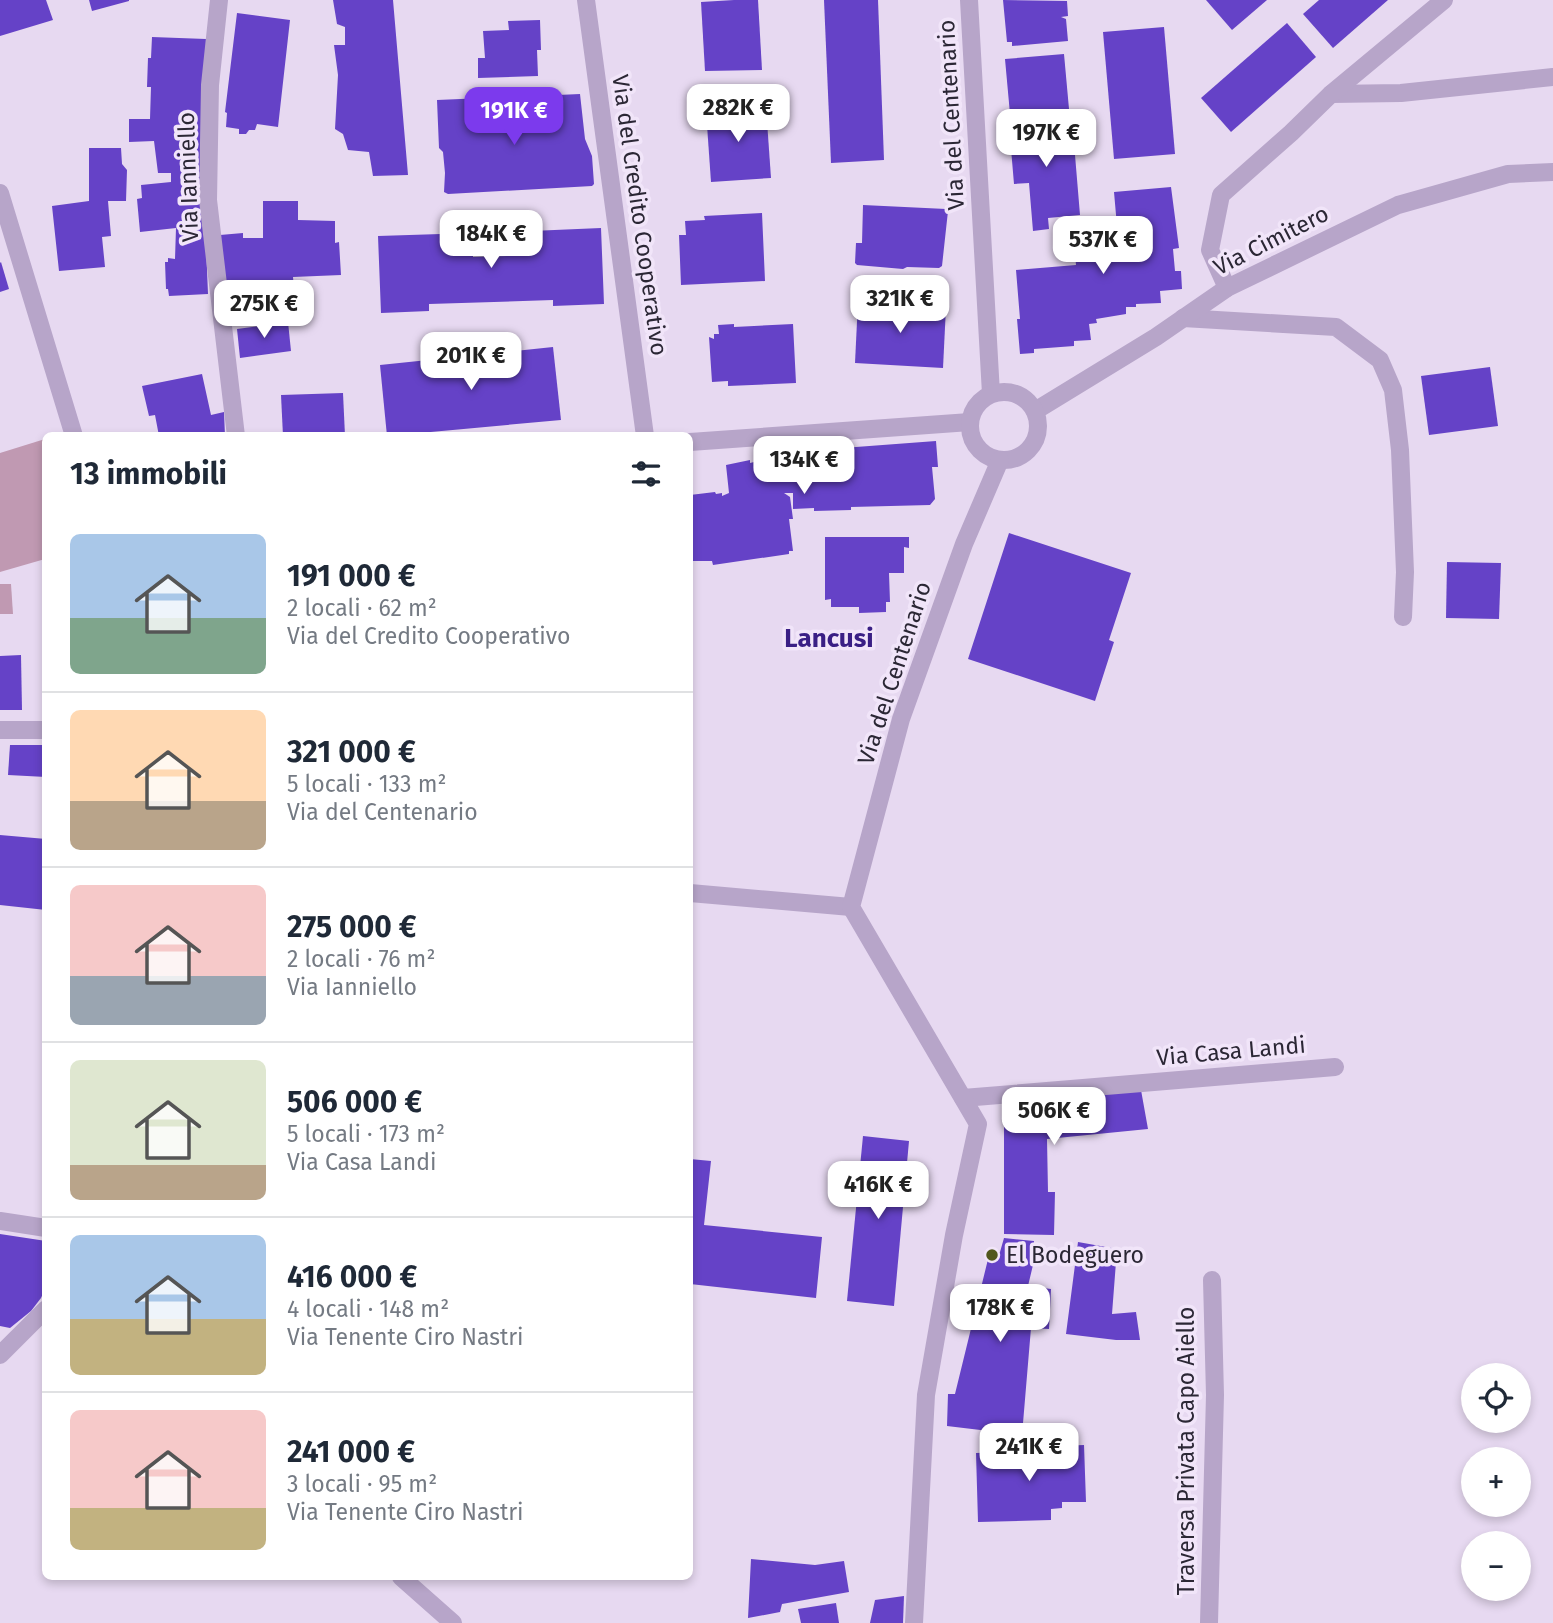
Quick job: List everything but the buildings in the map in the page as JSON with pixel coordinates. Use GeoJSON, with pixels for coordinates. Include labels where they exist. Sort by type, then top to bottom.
{"type":"FeatureCollection","features":[{"type":"Feature","properties":{"kind":"street","name":"Via Ianniello"},"geometry":{"type":"LineString","coordinates":[[219,0],[210,85],[208,200],[236,432]]}},
{"type":"Feature","properties":{"kind":"street","name":"Via del Credito Cooperativo"},"geometry":{"type":"LineString","coordinates":[[586,0],[644,432]]}},
{"type":"Feature","properties":{"kind":"street","name":"Via del Centenario"},"geometry":{"type":"LineString","coordinates":[[969,0],[991,394]]}},
{"type":"Feature","properties":{"kind":"street"},"geometry":{"type":"LineString","coordinates":[[1227,288],[1210,250],[1221,195],[1331,94],[1444,0]]}},
{"type":"Feature","properties":{"kind":"street"},"geometry":{"type":"LineString","coordinates":[[1331,94],[1401,93],[1553,77]]}},
{"type":"Feature","properties":{"kind":"street","name":"Via Cimitero"},"geometry":{"type":"LineString","coordinates":[[1035,411],[1156,337],[1227,288],[1398,205],[1508,173],[1553,172]]}},
{"type":"Feature","properties":{"kind":"street"},"geometry":{"type":"LineString","coordinates":[[0,193],[73,432]]}},
{"type":"Feature","properties":{"kind":"street"},"geometry":{"type":"LineString","coordinates":[[1183,318],[1336,327],[1380,360],[1393,390],[1400,450],[1405,572],[1403,617]]}},
{"type":"Feature","properties":{"kind":"street"},"geometry":{"type":"LineString","coordinates":[[1011,392],[1029,403],[1035,411],[1037,432],[1028,450],[1010,459],[1000,460],[981,451],[971,433],[970,422],[976,405],[991,394],[1011,392]]}},
{"type":"Feature","properties":{"kind":"street"},"geometry":{"type":"LineString","coordinates":[[693,442],[970,422]]}},
{"type":"Feature","properties":{"kind":"street","name":"Via del Centenario"},"geometry":{"type":"LineString","coordinates":[[850,907],[901,719],[964,544],[1000,460]]}},
{"type":"Feature","properties":{"kind":"street"},"geometry":{"type":"LineString","coordinates":[[0,730],[42,730]]}},
{"type":"Feature","properties":{"kind":"street"},"geometry":{"type":"LineString","coordinates":[[693,893],[850,907],[978,1124],[954,1235],[926,1395],[914,1623]]}},
{"type":"Feature","properties":{"kind":"street","name":"Via Casa Landi"},"geometry":{"type":"LineString","coordinates":[[963,1098],[1335,1067]]}},
{"type":"Feature","properties":{"kind":"street"},"geometry":{"type":"LineString","coordinates":[[0,1221],[42,1227]]}},
{"type":"Feature","properties":{"kind":"street","name":"Traversa Privata Capo Aiello"},"geometry":{"type":"LineString","coordinates":[[1209,1623],[1215,1395],[1212,1280]]}},
{"type":"Feature","properties":{"kind":"street"},"geometry":{"type":"LineString","coordinates":[[0,1355],[42,1313]]}},
{"type":"Feature","properties":{"kind":"street"},"geometry":{"type":"LineString","coordinates":[[404,1580],[453,1623]]}},
{"type":"Feature","properties":{"kind":"shaded area"},"geometry":{"type":"Polygon","coordinates":[[[42,440],[42,560],[0,572],[0,453],[42,440]]]}},
{"type":"Feature","properties":{"kind":"shaded area"},"geometry":{"type":"Polygon","coordinates":[[[0,584],[11,584],[13,614],[0,614],[0,584]]]}},
{"type":"Feature","properties":{"kind":"place","name":"El Bodeguero"},"geometry":{"type":"Point","coordinates":[992,1255]}},
{"type":"Feature","properties":{"kind":"district","name":"Lancusi"},"geometry":{"type":"Point","coordinates":[829,638]}}]}
